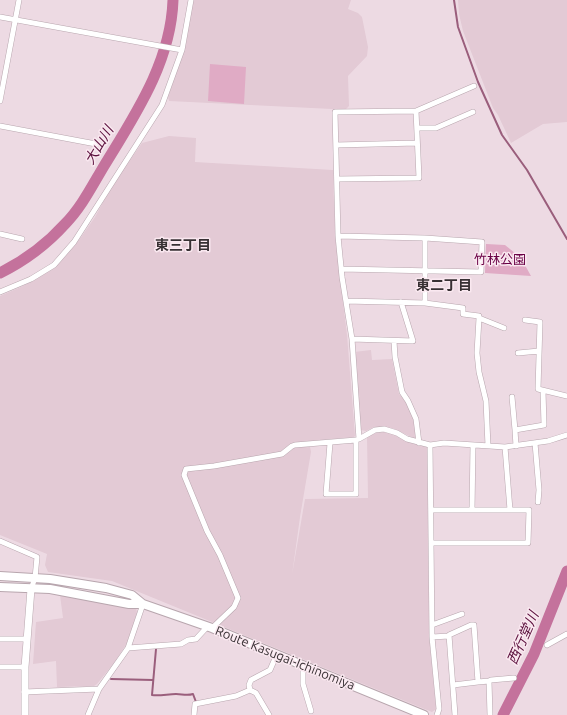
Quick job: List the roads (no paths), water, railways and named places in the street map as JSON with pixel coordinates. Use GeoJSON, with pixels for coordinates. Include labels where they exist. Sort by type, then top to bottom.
{"type":"FeatureCollection","features":[{"type":"Feature","properties":{"kind":"main road","name":"Route Kasugai-Ichinomiya"},"geometry":{"type":"LineString","coordinates":[[0,576],[72,582],[106,588],[132,595],[143,604]]}},
{"type":"Feature","properties":{"kind":"main road","name":"Route Kasugai-Ichinomiya"},"geometry":{"type":"LineString","coordinates":[[0,587],[57,590],[129,604],[143,604],[210,627],[424,715]]}},
{"type":"Feature","properties":{"kind":"street"},"geometry":{"type":"LineString","coordinates":[[0,101],[19,0]]}},
{"type":"Feature","properties":{"kind":"street"},"geometry":{"type":"LineString","coordinates":[[0,292],[31,279],[54,265],[74,242],[162,105],[182,50],[191,0]]}},
{"type":"Feature","properties":{"kind":"street"},"geometry":{"type":"LineString","coordinates":[[0,17],[182,50]]}},
{"type":"Feature","properties":{"kind":"street"},"geometry":{"type":"LineString","coordinates":[[330,443],[326,494],[356,494],[357,439],[352,339],[341,269],[338,236],[335,112],[416,111],[474,86]]}},
{"type":"Feature","properties":{"kind":"street"},"geometry":{"type":"LineString","coordinates":[[337,179],[419,178],[416,111]]}},
{"type":"Feature","properties":{"kind":"street"},"geometry":{"type":"LineString","coordinates":[[417,128],[436,128],[473,112]]}},
{"type":"Feature","properties":{"kind":"street"},"geometry":{"type":"LineString","coordinates":[[0,126],[96,144]]}},
{"type":"Feature","properties":{"kind":"street"},"geometry":{"type":"LineString","coordinates":[[336,145],[417,143]]}},
{"type":"Feature","properties":{"kind":"street"},"geometry":{"type":"LineString","coordinates":[[0,234],[22,238]]}},
{"type":"Feature","properties":{"kind":"street"},"geometry":{"type":"LineString","coordinates":[[338,236],[425,238],[482,242],[481,272],[341,269]]}},
{"type":"Feature","properties":{"kind":"street"},"geometry":{"type":"LineString","coordinates":[[424,303],[425,238]]}},
{"type":"Feature","properties":{"kind":"street"},"geometry":{"type":"LineString","coordinates":[[346,301],[424,303],[463,308],[463,314],[479,316],[479,318],[504,328]]}},
{"type":"Feature","properties":{"kind":"street"},"geometry":{"type":"LineString","coordinates":[[352,339],[413,341],[402,302]]}},
{"type":"Feature","properties":{"kind":"street"},"geometry":{"type":"LineString","coordinates":[[479,318],[477,353],[479,372],[486,401],[488,446]]}},
{"type":"Feature","properties":{"kind":"street"},"geometry":{"type":"LineString","coordinates":[[524,320],[540,322],[538,389],[567,396]]}},
{"type":"Feature","properties":{"kind":"street"},"geometry":{"type":"LineString","coordinates":[[394,341],[395,357],[402,392],[416,419],[419,443]]}},
{"type":"Feature","properties":{"kind":"street"},"geometry":{"type":"LineString","coordinates":[[518,353],[539,352]]}},
{"type":"Feature","properties":{"kind":"street"},"geometry":{"type":"LineString","coordinates":[[515,430],[544,425],[543,391]]}},
{"type":"Feature","properties":{"kind":"street"},"geometry":{"type":"LineString","coordinates":[[512,397],[516,446]]}},
{"type":"Feature","properties":{"kind":"street"},"geometry":{"type":"LineString","coordinates":[[128,648],[181,644],[188,640],[196,639],[234,607],[238,598],[220,555],[207,531],[184,475],[186,469],[214,466],[282,454],[295,445],[330,443],[357,439],[376,430],[384,429],[397,433],[407,439],[430,445],[444,443],[505,447],[548,441],[567,435]]}},
{"type":"Feature","properties":{"kind":"street"},"geometry":{"type":"LineString","coordinates":[[536,443],[539,490],[538,502]]}},
{"type":"Feature","properties":{"kind":"street"},"geometry":{"type":"LineString","coordinates":[[430,445],[432,637],[439,709],[437,715]]}},
{"type":"Feature","properties":{"kind":"street"},"geometry":{"type":"LineString","coordinates":[[472,510],[473,446]]}},
{"type":"Feature","properties":{"kind":"street"},"geometry":{"type":"LineString","coordinates":[[505,447],[510,510]]}},
{"type":"Feature","properties":{"kind":"street"},"geometry":{"type":"LineString","coordinates":[[431,510],[529,510],[528,543],[432,543]]}},
{"type":"Feature","properties":{"kind":"street"},"geometry":{"type":"LineString","coordinates":[[0,542],[37,557],[31,589],[26,639],[24,692],[25,715]]}},
{"type":"Feature","properties":{"kind":"street"},"geometry":{"type":"LineString","coordinates":[[88,715],[99,690],[128,648],[143,604]]}},
{"type":"Feature","properties":{"kind":"street"},"geometry":{"type":"LineString","coordinates":[[432,625],[462,614]]}},
{"type":"Feature","properties":{"kind":"street"},"geometry":{"type":"LineString","coordinates":[[432,637],[449,636],[471,625],[474,625],[478,682]]}},
{"type":"Feature","properties":{"kind":"street"},"geometry":{"type":"LineString","coordinates":[[547,645],[567,634]]}},
{"type":"Feature","properties":{"kind":"street"},"geometry":{"type":"LineString","coordinates":[[449,636],[456,715]]}},
{"type":"Feature","properties":{"kind":"street"},"geometry":{"type":"LineString","coordinates":[[0,639],[26,639]]}},
{"type":"Feature","properties":{"kind":"street"},"geometry":{"type":"LineString","coordinates":[[250,690],[251,680],[270,670],[277,654]]}},
{"type":"Feature","properties":{"kind":"street"},"geometry":{"type":"LineString","coordinates":[[303,665],[303,684],[311,711]]}},
{"type":"Feature","properties":{"kind":"street"},"geometry":{"type":"LineString","coordinates":[[0,666],[25,666]]}},
{"type":"Feature","properties":{"kind":"street"},"geometry":{"type":"LineString","coordinates":[[453,685],[514,678]]}},
{"type":"Feature","properties":{"kind":"street"},"geometry":{"type":"LineString","coordinates":[[489,682],[490,715]]}},
{"type":"Feature","properties":{"kind":"street"},"geometry":{"type":"LineString","coordinates":[[24,692],[99,690]]}},
{"type":"Feature","properties":{"kind":"street"},"geometry":{"type":"LineString","coordinates":[[194,715],[194,704],[236,696],[250,690],[256,693],[269,715]]}},
{"type":"Feature","properties":{"kind":"waterway","name":"大山川"},"geometry":{"type":"LineString","coordinates":[[0,273],[18,263],[51,238],[71,218],[86,196],[128,127],[149,87],[166,45],[171,23],[173,0]]}},
{"type":"Feature","properties":{"kind":"waterway"},"geometry":{"type":"LineString","coordinates":[[454,0],[458,27],[478,82],[502,135],[527,170],[567,239]]}},
{"type":"Feature","properties":{"kind":"waterway","name":"西行堂川"},"geometry":{"type":"LineString","coordinates":[[503,715],[534,654],[567,571]]}},
{"type":"Feature","properties":{"kind":"waterway"},"geometry":{"type":"LineString","coordinates":[[156,649],[152,695],[193,694],[196,702]]}},
{"type":"Feature","properties":{"kind":"waterway"},"geometry":{"type":"LineString","coordinates":[[111,679],[153,680]]}},
{"type":"Feature","properties":{"kind":"district","name":"東三丁目"},"geometry":{"type":"Point","coordinates":[183,245]}},
{"type":"Feature","properties":{"kind":"district","name":"東二丁目"},"geometry":{"type":"Point","coordinates":[444,285]}},
{"type":"Feature","properties":{"kind":"park label","name":"竹林公園"},"geometry":{"type":"Point","coordinates":[500,260]}}]}
